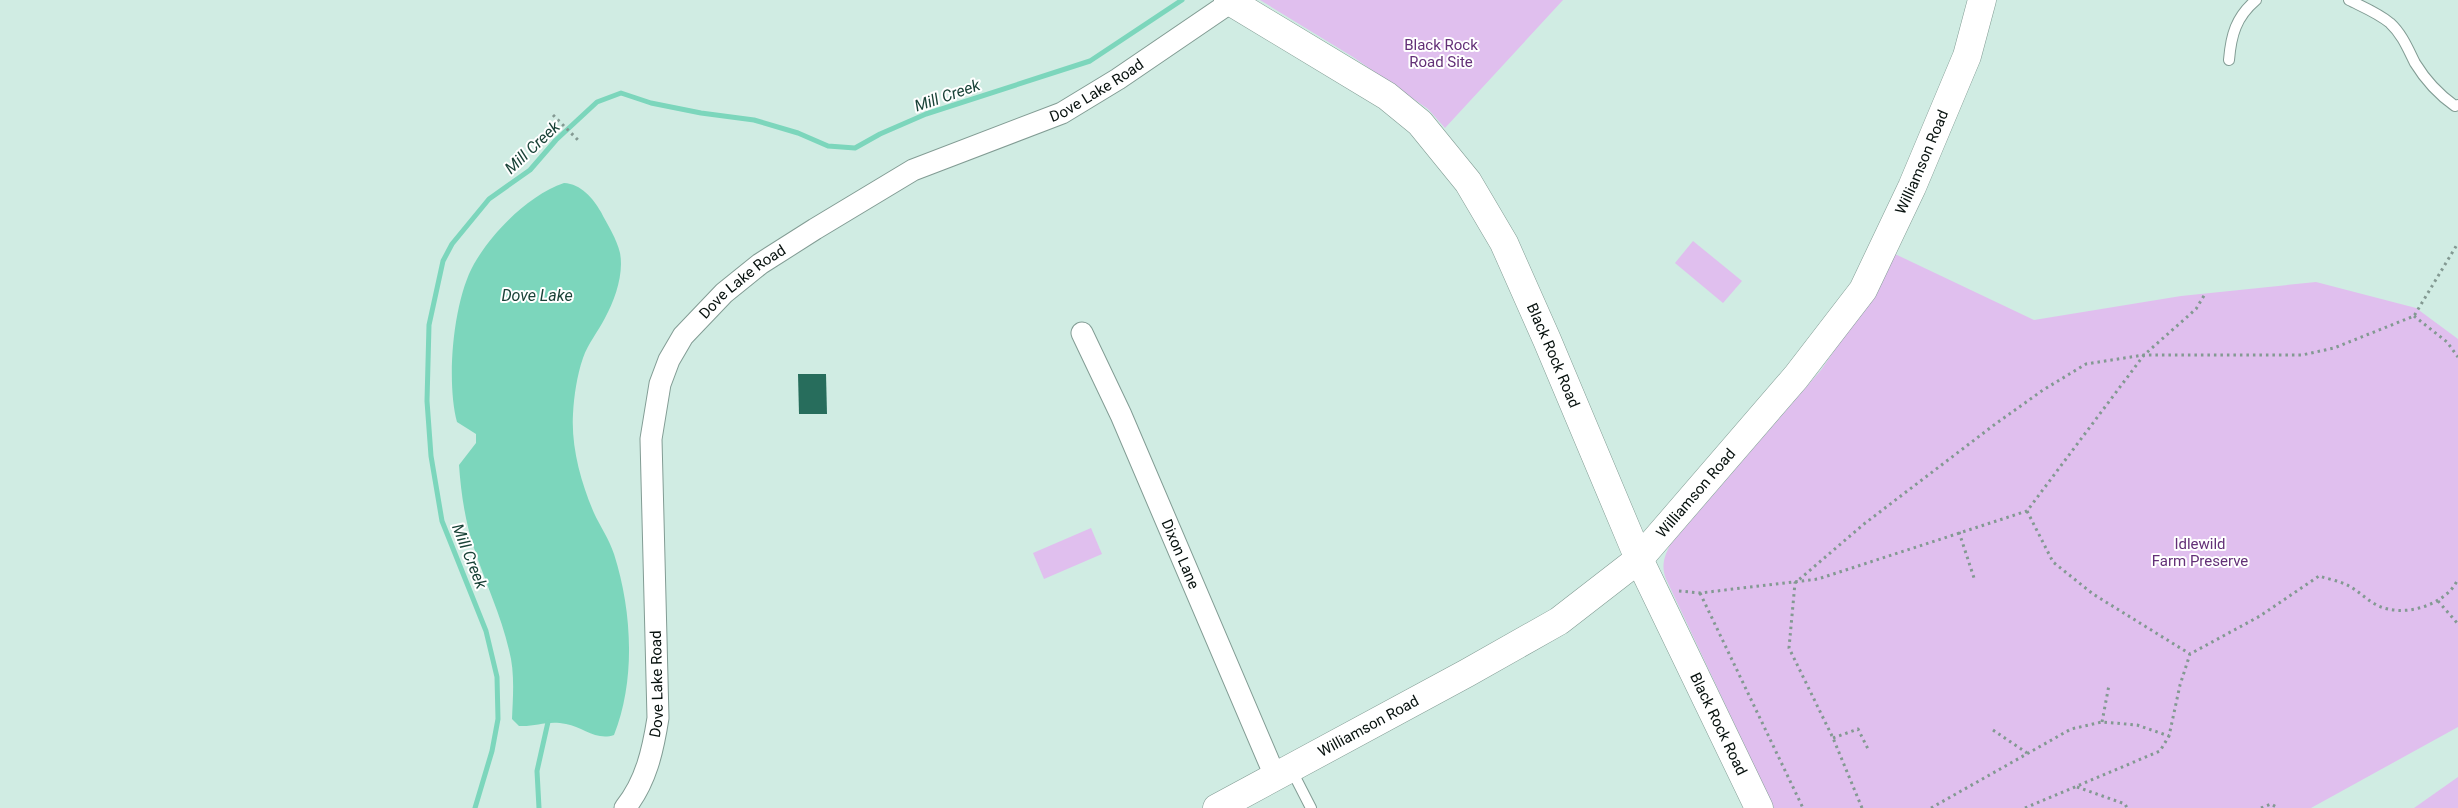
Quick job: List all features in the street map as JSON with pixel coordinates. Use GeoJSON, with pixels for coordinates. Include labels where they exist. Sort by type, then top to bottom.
{"type":"FeatureCollection","features":[{"type":"Feature","properties":{"kind":"street","name":"Williamson Road"},"geometry":{"type":"LineString","coordinates":[[1217,808],[1559,621],[1639,559],[1796,377],[1863,290],[1912,187],[1967,56],[1982,0]]}},
{"type":"Feature","properties":{"kind":"street","name":"Black Rock Road"},"geometry":{"type":"LineString","coordinates":[[1230,1],[1387,96],[1420,123],[1468,182],[1504,243],[1530,299],[1639,559],[1759,808]]}},
{"type":"Feature","properties":{"kind":"street","name":"Dove Lake Road"},"geometry":{"type":"LineString","coordinates":[[626,808],[644,776],[652,752],[658,718],[651,439],[660,384],[669,360],[683,336],[724,293],[760,264],[815,229],[913,170],[1062,113],[1118,79],[1230,1]]}},
{"type":"Feature","properties":{"kind":"street","name":"Dixon Lane"},"geometry":{"type":"LineString","coordinates":[[1082,334],[1121,415],[1283,772]]}},
{"type":"Feature","properties":{"kind":"lane"},"geometry":{"type":"LineString","coordinates":[[2228,60],[2234,28],[2244,10],[2256,0]]}},
{"type":"Feature","properties":{"kind":"lane"},"geometry":{"type":"LineString","coordinates":[[2349,0],[2378,14],[2391,24],[2436,92],[2454,106],[2458,105]]}},
{"type":"Feature","properties":{"kind":"lane"},"geometry":{"type":"LineString","coordinates":[[1283,772],[1311,808]]}},
{"type":"Feature","properties":{"kind":"path"},"geometry":{"type":"LineString","coordinates":[[553,115],[579,141]]}},
{"type":"Feature","properties":{"kind":"path"},"geometry":{"type":"LineString","coordinates":[[1862,808],[1833,738],[1789,648],[1795,583],[1864,524],[2043,390],[2086,364],[2144,355],[2302,355],[2334,348],[2414,316],[2458,243]]}},
{"type":"Feature","properties":{"kind":"path"},"geometry":{"type":"LineString","coordinates":[[1654,589],[1700,593],[1818,579],[2026,511],[2144,355],[2196,309],[2205,294]]}},
{"type":"Feature","properties":{"kind":"path"},"geometry":{"type":"LineString","coordinates":[[2414,316],[2448,342],[2458,357]]}},
{"type":"Feature","properties":{"kind":"path"},"geometry":{"type":"LineString","coordinates":[[2026,511],[2053,562],[2093,594],[2190,654]]}},
{"type":"Feature","properties":{"kind":"path"},"geometry":{"type":"LineString","coordinates":[[1959,532],[1975,581]]}},
{"type":"Feature","properties":{"kind":"path"},"geometry":{"type":"LineString","coordinates":[[2025,808],[2160,751],[2169,736],[2180,684],[2190,654],[2260,616],[2319,576],[2348,585],[2370,602],[2389,610],[2416,609],[2438,601],[2454,590],[2458,579]]}},
{"type":"Feature","properties":{"kind":"path"},"geometry":{"type":"LineString","coordinates":[[1700,593],[1803,808]]}},
{"type":"Feature","properties":{"kind":"path"},"geometry":{"type":"LineString","coordinates":[[2438,601],[2458,624]]}},
{"type":"Feature","properties":{"kind":"path"},"geometry":{"type":"LineString","coordinates":[[2102,722],[2109,685]]}},
{"type":"Feature","properties":{"kind":"path"},"geometry":{"type":"LineString","coordinates":[[1931,808],[2071,729],[2102,722],[2137,725],[2169,736]]}},
{"type":"Feature","properties":{"kind":"path"},"geometry":{"type":"LineString","coordinates":[[1833,738],[1858,729],[1869,751]]}},
{"type":"Feature","properties":{"kind":"path"},"geometry":{"type":"LineString","coordinates":[[1993,730],[2027,753]]}},
{"type":"Feature","properties":{"kind":"path"},"geometry":{"type":"LineString","coordinates":[[2076,787],[2125,804],[2127,808]]}},
{"type":"Feature","properties":{"kind":"path"},"geometry":{"type":"LineString","coordinates":[[2261,808],[2271,804],[2278,808]]}},
{"type":"Feature","properties":{"kind":"green space","name":"Black Rock Road Site"},"geometry":{"type":"Polygon","coordinates":[[[1260,0],[1563,0],[1445,128],[1428,109],[1353,57],[1260,0]]]}},
{"type":"Feature","properties":{"kind":"green space"},"geometry":{"type":"Polygon","coordinates":[[[1693,241],[1742,281],[1723,303],[1675,263],[1693,241]]]}},
{"type":"Feature","properties":{"kind":"green space","name":"Idlewild Farm Preserve"},"geometry":{"type":"Polygon","coordinates":[[[1895,254],[2034,320],[2181,296],[2316,282],[2416,308],[2458,339],[2458,727],[2311,808],[1774,808],[1666,579],[1664,562],[1670,545],[1821,370],[1865,306],[1895,254]]]}},
{"type":"Feature","properties":{"kind":"green space"},"geometry":{"type":"Polygon","coordinates":[[[1091,528],[1102,554],[1044,579],[1033,553],[1091,528]]]}},
{"type":"Feature","properties":{"kind":"green space"},"geometry":{"type":"Polygon","coordinates":[[[2458,777],[2458,808],[2414,808],[2458,777]]]}},
{"type":"Feature","properties":{"kind":"water","name":"Dove Lake"},"geometry":{"type":"Polygon","coordinates":[[[564,183],[581,189],[594,202],[614,237],[619,248],[621,261],[620,278],[612,303],[585,353],[581,365],[576,386],[573,414],[575,452],[581,477],[594,513],[614,554],[625,598],[628,621],[629,645],[626,691],[614,735],[607,736],[595,735],[559,723],[519,726],[512,719],[513,684],[511,658],[502,624],[471,538],[461,486],[459,465],[476,443],[476,434],[457,422],[452,385],[453,342],[456,319],[467,280],[474,264],[491,239],[525,205],[564,183]]]}},
{"type":"Feature","properties":{"kind":"building"},"geometry":{"type":"Polygon","coordinates":[[[798,374],[826,374],[827,414],[799,414],[798,374]]]}},
{"type":"Feature","properties":{"kind":"waterway","name":"Mill Creek"},"geometry":{"type":"LineString","coordinates":[[475,808],[492,751],[498,719],[497,677],[486,631],[442,521],[431,456],[427,401],[429,325],[443,261],[452,244],[489,199],[530,170],[556,140],[597,102],[621,93],[651,103],[701,113],[754,120],[798,133],[828,146],[855,148],[880,134],[926,114],[1090,61],[1182,0]]}},
{"type":"Feature","properties":{"kind":"waterway"},"geometry":{"type":"LineString","coordinates":[[539,808],[537,771],[548,722]]}}]}
